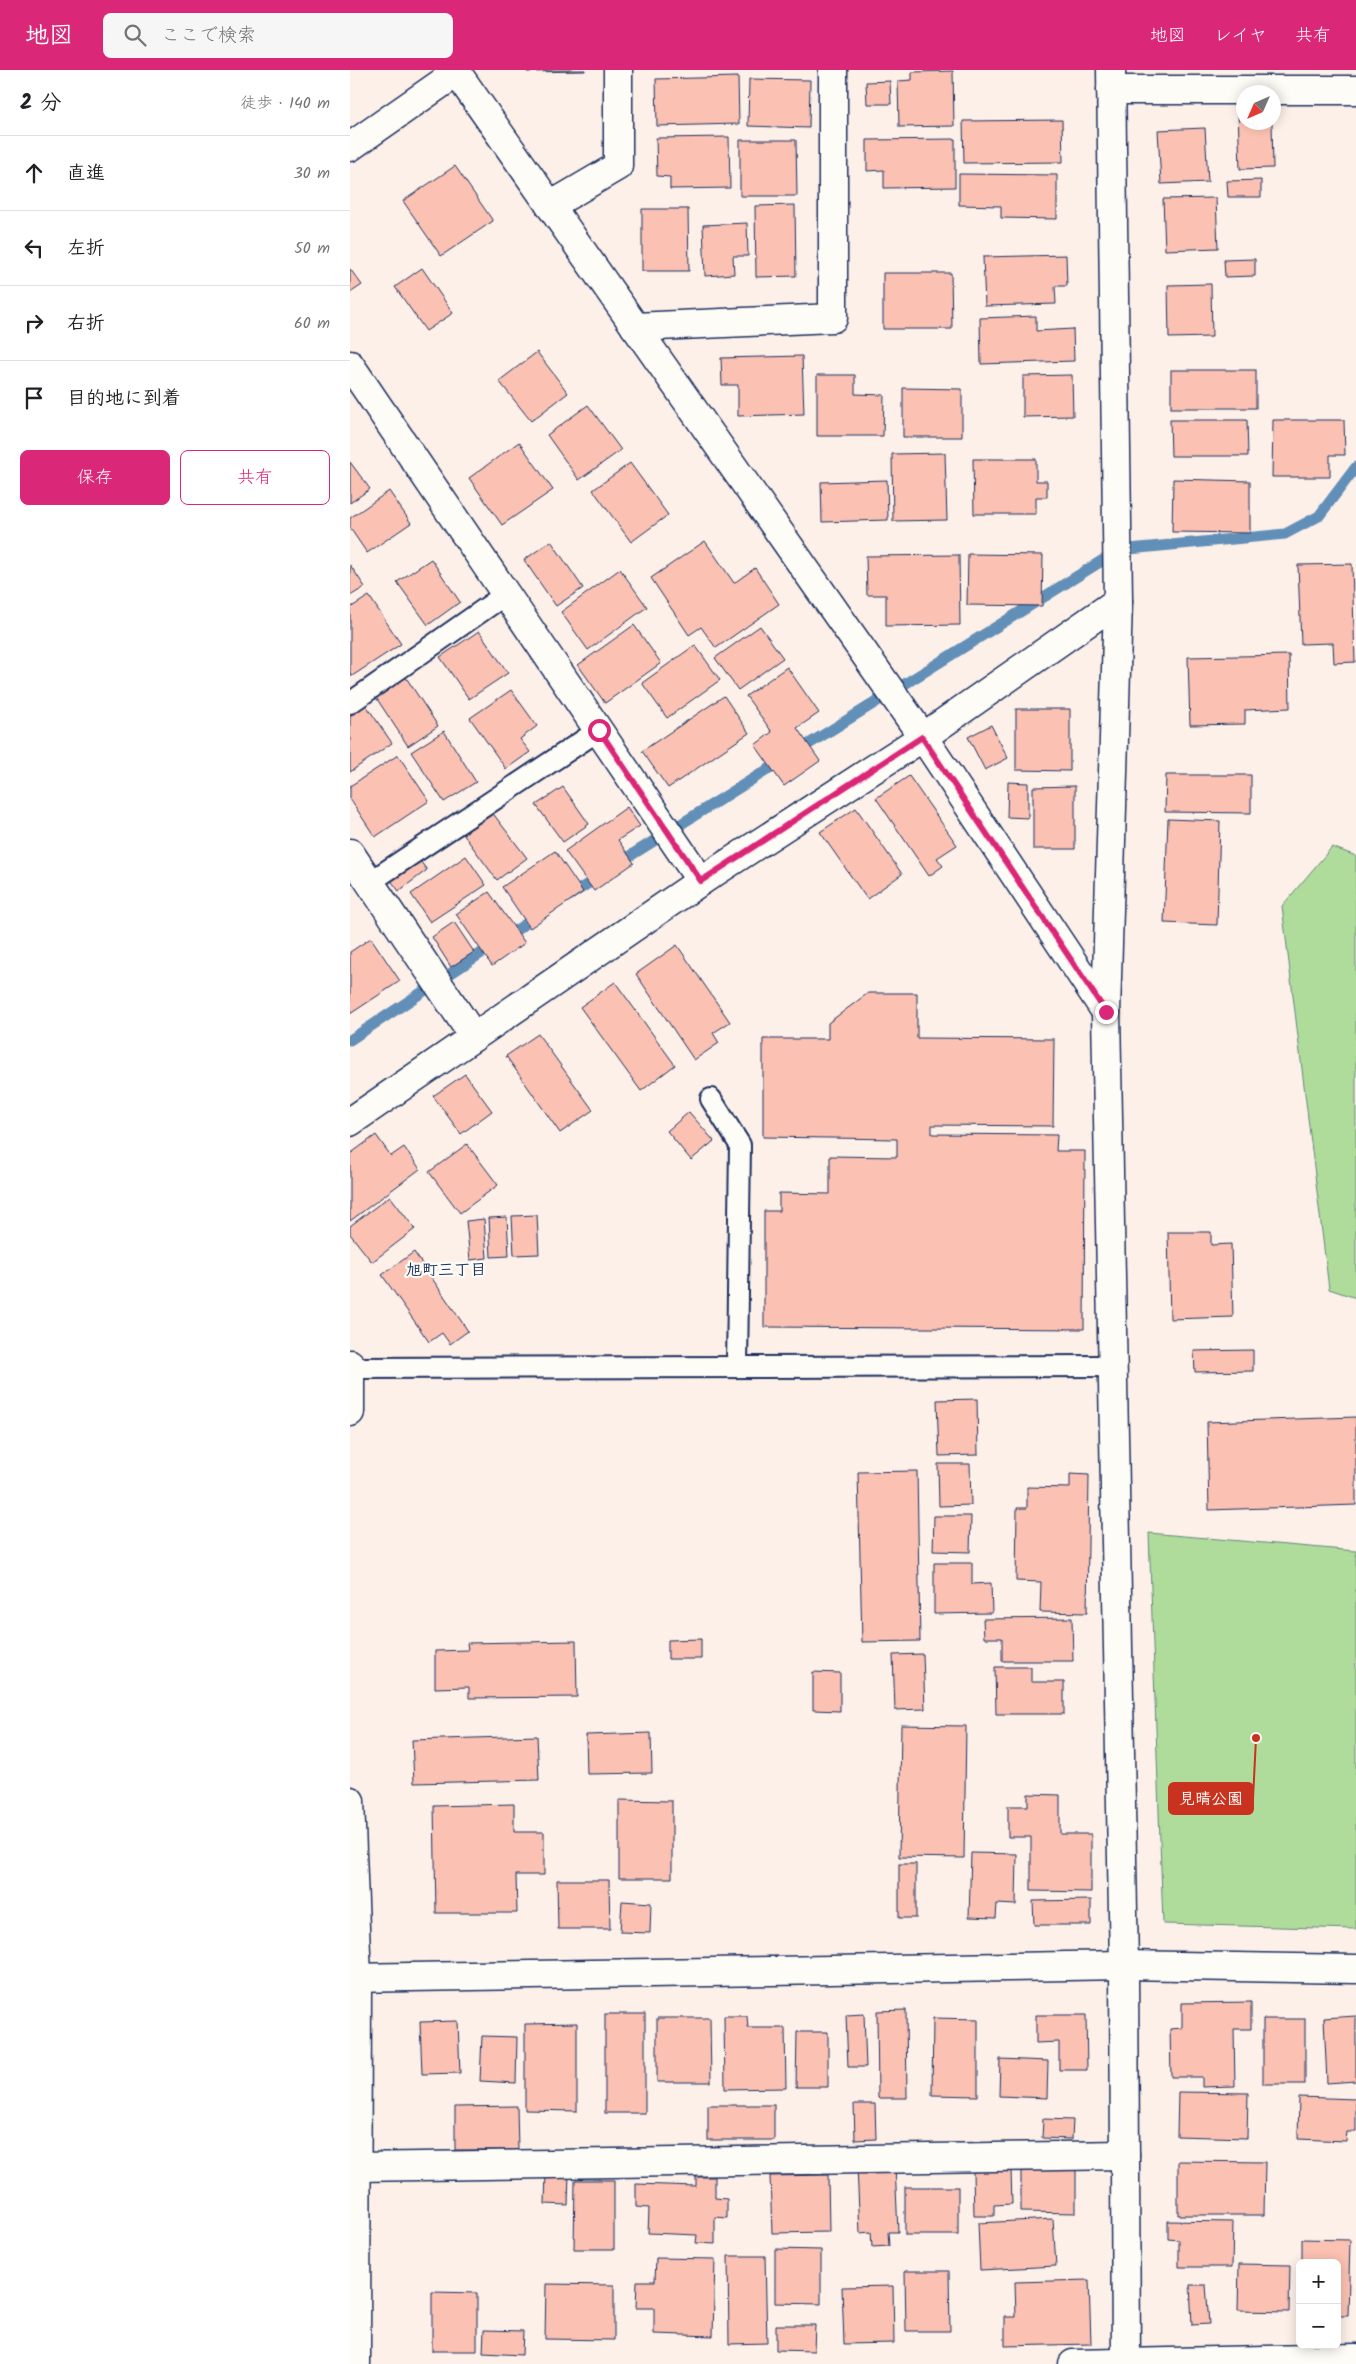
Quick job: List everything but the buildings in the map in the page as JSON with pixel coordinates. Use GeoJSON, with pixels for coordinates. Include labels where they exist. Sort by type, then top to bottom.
{"type":"FeatureCollection","features":[{"type":"Feature","properties":{"kind":"street"},"geometry":{"type":"LineString","coordinates":[[550,206],[618,166],[618,70]]}},
{"type":"Feature","properties":{"kind":"street"},"geometry":{"type":"LineString","coordinates":[[635,327],[833,318],[833,70]]}},
{"type":"Feature","properties":{"kind":"street"},"geometry":{"type":"LineString","coordinates":[[350,147],[456,71],[922,737],[1106,1012]]}},
{"type":"Feature","properties":{"kind":"street"},"geometry":{"type":"LineString","coordinates":[[1126,2364],[1124,1965],[1106,1012],[1118,600],[1111,80],[1356,90]]}},
{"type":"Feature","properties":{"kind":"street"},"geometry":{"type":"LineString","coordinates":[[350,365],[701,881]]}},
{"type":"Feature","properties":{"kind":"street"},"geometry":{"type":"LineString","coordinates":[[350,1122],[701,881],[922,737],[1118,600]]}},
{"type":"Feature","properties":{"kind":"street"},"geometry":{"type":"LineString","coordinates":[[350,853],[474,1037]]}},
{"type":"Feature","properties":{"kind":"street"},"geometry":{"type":"LineString","coordinates":[[350,1412],[351,1366]]}},
{"type":"Feature","properties":{"kind":"street"},"geometry":{"type":"LineString","coordinates":[[350,1801],[356,2167],[356,2364]]}},
{"type":"Feature","properties":{"kind":"street"},"geometry":{"type":"LineString","coordinates":[[353,1978],[1124,1965],[1356,1969]]}},
{"type":"Feature","properties":{"kind":"street"},"geometry":{"type":"LineString","coordinates":[[356,2167],[1125,2155]]}},
{"type":"Feature","properties":{"kind":"street"},"geometry":{"type":"LineString","coordinates":[[1073,2364],[1356,2358]]}},
{"type":"Feature","properties":{"kind":"lane"},"geometry":{"type":"LineString","coordinates":[[350,703],[506,594]]}},
{"type":"Feature","properties":{"kind":"lane"},"geometry":{"type":"LineString","coordinates":[[370,882],[599,730]]}},
{"type":"Feature","properties":{"kind":"lane"},"geometry":{"type":"LineString","coordinates":[[711,1099],[740,1145],[737,1367]]}},
{"type":"Feature","properties":{"kind":"lane"},"geometry":{"type":"LineString","coordinates":[[351,1366],[1113,1366]]}},
{"type":"Feature","properties":{"kind":"green space"},"geometry":{"type":"Polygon","coordinates":[[[1332,847],[1356,856],[1356,1298],[1329,1289],[1282,906],[1332,847]]]}},
{"type":"Feature","properties":{"kind":"green space"},"geometry":{"type":"Polygon","coordinates":[[[1149,1533],[1356,1551],[1356,1929],[1163,1924],[1149,1533]]]}},
{"type":"Feature","properties":{"kind":"waterway"},"geometry":{"type":"LineString","coordinates":[[617,864],[1119,550],[1285,534],[1319,516],[1356,467]]}},
{"type":"Feature","properties":{"kind":"waterway"},"geometry":{"type":"LineString","coordinates":[[569,896],[600,876]]}},
{"type":"Feature","properties":{"kind":"waterway"},"geometry":{"type":"LineString","coordinates":[[350,1040],[539,915]]}},
{"type":"Feature","properties":{"kind":"place","name":"見晴公園"},"geometry":{"type":"Point","coordinates":[1256,1738]}},
{"type":"Feature","properties":{"kind":"district","name":"旭町三丁目"},"geometry":{"type":"Point","coordinates":[446,1270]}},
{"type":"Feature","properties":{"kind":"route"},"geometry":{"type":"LineString","coordinates":[[599,730],[701,881],[922,737],[1106,1012]]}}]}
